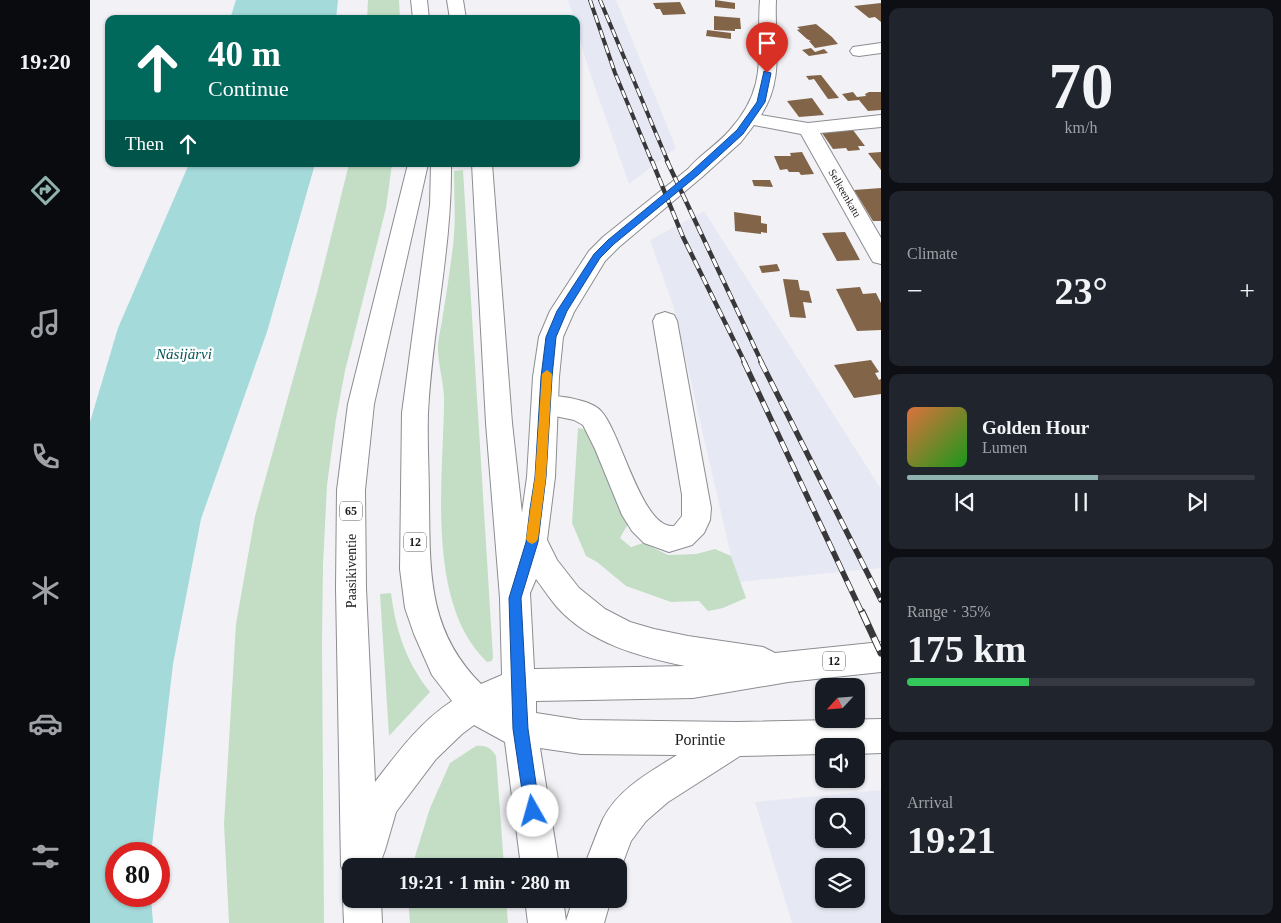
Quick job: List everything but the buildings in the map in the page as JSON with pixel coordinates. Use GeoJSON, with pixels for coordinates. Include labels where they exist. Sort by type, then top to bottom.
{"type":"FeatureCollection","features":[{"type":"Feature","properties":{"kind":"main road"},"geometry":{"type":"LineString","coordinates":[[419,0],[421,15]]}},
{"type":"Feature","properties":{"kind":"main road"},"geometry":{"type":"LineString","coordinates":[[455,0],[457,15]]}},
{"type":"Feature","properties":{"kind":"main road"},"geometry":{"type":"LineString","coordinates":[[515,598],[532,542],[541,477],[551,337],[562,311],[597,256],[611,242],[695,173],[740,132],[750,119],[761,102],[765,83],[768,62],[768,0]]}},
{"type":"Feature","properties":{"kind":"main road"},"geometry":{"type":"LineString","coordinates":[[859,51],[881,48]]}},
{"type":"Feature","properties":{"kind":"main road"},"geometry":{"type":"LineString","coordinates":[[750,119],[808,129],[881,121]]}},
{"type":"Feature","properties":{"kind":"main road","name":"Selkeenkatu"},"geometry":{"type":"LineString","coordinates":[[808,129],[881,257]]}},
{"type":"Feature","properties":{"kind":"main road","name":"Paasikiventie"},"geometry":{"type":"LineString","coordinates":[[361,858],[351,598],[351,490],[361,404],[417,167]]}},
{"type":"Feature","properties":{"kind":"main road","name":"12"},"geometry":{"type":"LineString","coordinates":[[441,167],[441,205],[415,414],[415,569],[421,608],[443,664],[476,704],[488,715],[504,725],[520,729]]}},
{"type":"Feature","properties":{"kind":"main road","name":"12"},"geometry":{"type":"LineString","coordinates":[[482,167],[490,312],[502,465],[532,542],[557,586],[577,607],[600,624],[620,634],[650,644],[694,653],[788,666],[881,657]]}},
{"type":"Feature","properties":{"kind":"main road"},"geometry":{"type":"LineString","coordinates":[[545,405],[564,407],[591,416],[602,432],[637,516],[647,529],[662,538],[675,539],[687,534],[694,524],[697,512],[696,495],[666,321]]}},
{"type":"Feature","properties":{"kind":"main road"},"geometry":{"type":"LineString","coordinates":[[502,465],[515,598],[520,729],[539,858]]}},
{"type":"Feature","properties":{"kind":"main road"},"geometry":{"type":"LineString","coordinates":[[364,858],[381,803],[424,747],[450,722],[498,692],[518,685],[693,682],[788,666]]}},
{"type":"Feature","properties":{"kind":"main road","name":"Porintie"},"geometry":{"type":"LineString","coordinates":[[520,729],[581,738],[736,739],[881,736]]}},
{"type":"Feature","properties":{"kind":"main road"},"geometry":{"type":"LineString","coordinates":[[606,858],[617,830],[633,808],[655,789],[736,739]]}},
{"type":"Feature","properties":{"kind":"main road"},"geometry":{"type":"LineString","coordinates":[[362,908],[363,923]]}},
{"type":"Feature","properties":{"kind":"main road"},"geometry":{"type":"LineString","coordinates":[[545,908],[547,923]]}},
{"type":"Feature","properties":{"kind":"main road"},"geometry":{"type":"LineString","coordinates":[[585,923],[589,908]]}},
{"type":"Feature","properties":{"kind":"shaded area"},"geometry":{"type":"Polygon","coordinates":[[[568,0],[616,0],[676,148],[629,184],[580,40],[580,15],[573,15],[568,0]]]}},
{"type":"Feature","properties":{"kind":"shaded area"},"geometry":{"type":"Polygon","coordinates":[[[704,211],[881,489],[881,568],[740,582],[731,556],[674,308],[650,240],[704,211]]]}},
{"type":"Feature","properties":{"kind":"shaded area"},"geometry":{"type":"Polygon","coordinates":[[[881,790],[881,923],[792,923],[755,802],[881,790]]]}},
{"type":"Feature","properties":{"kind":"green space"},"geometry":{"type":"Polygon","coordinates":[[[368,0],[399,0],[400,15],[367,15],[368,0]]]}},
{"type":"Feature","properties":{"kind":"green space"},"geometry":{"type":"Polygon","coordinates":[[[348,167],[392,167],[386,208],[345,371],[327,485],[322,643],[324,923],[229,923],[224,824],[236,624],[255,516],[318,289],[348,167]]]}},
{"type":"Feature","properties":{"kind":"green space"},"geometry":{"type":"Polygon","coordinates":[[[463,170],[493,657],[492,661],[487,662],[468,637],[454,608],[446,575],[442,540],[441,504],[444,397],[438,344],[454,237],[454,171],[463,170]]]}},
{"type":"Feature","properties":{"kind":"green space"},"geometry":{"type":"Polygon","coordinates":[[[578,428],[592,431],[628,524],[620,538],[631,547],[643,543],[668,555],[696,554],[715,549],[731,556],[746,598],[723,608],[708,611],[699,601],[671,602],[626,586],[597,562],[586,556],[572,523],[578,428]]]}},
{"type":"Feature","properties":{"kind":"green space"},"geometry":{"type":"Polygon","coordinates":[[[391,593],[403,646],[414,669],[430,692],[389,736],[380,594],[391,593]]]}},
{"type":"Feature","properties":{"kind":"green space"},"geometry":{"type":"Polygon","coordinates":[[[476,746],[488,748],[496,756],[503,858],[414,858],[430,808],[450,763],[476,746]]]}},
{"type":"Feature","properties":{"kind":"green space"},"geometry":{"type":"Polygon","coordinates":[[[409,908],[507,908],[508,923],[410,923],[409,908]]]}},
{"type":"Feature","properties":{"kind":"water"},"geometry":{"type":"Polygon","coordinates":[[[236,0],[338,0],[336,15],[231,15],[236,0]]]}},
{"type":"Feature","properties":{"kind":"water","name":"Näsijärvi"},"geometry":{"type":"Polygon","coordinates":[[[188,167],[314,167],[267,332],[201,519],[173,664],[152,842],[105,842],[105,907],[152,907],[153,923],[90,923],[90,422],[118,328],[188,167]]]}},
{"type":"Feature","properties":{"kind":"railway"},"geometry":{"type":"LineString","coordinates":[[590,0],[615,73],[652,162]]}},
{"type":"Feature","properties":{"kind":"railway"},"geometry":{"type":"LineString","coordinates":[[600,0],[668,162]]}},
{"type":"Feature","properties":{"kind":"railway"},"geometry":{"type":"LineString","coordinates":[[652,161],[683,237],[745,363]]}},
{"type":"Feature","properties":{"kind":"railway"},"geometry":{"type":"LineString","coordinates":[[667,161],[762,363]]}},
{"type":"Feature","properties":{"kind":"railway"},"geometry":{"type":"LineString","coordinates":[[744,362],[862,613]]}},
{"type":"Feature","properties":{"kind":"railway"},"geometry":{"type":"LineString","coordinates":[[761,362],[881,600]]}},
{"type":"Feature","properties":{"kind":"railway"},"geometry":{"type":"LineString","coordinates":[[862,612],[881,653]]}},
{"type":"Feature","properties":{"kind":"slow traffic"},"geometry":{"type":"LineString","coordinates":[[532,539],[541,477],[547,374]]}},
{"type":"Feature","properties":{"kind":"route"},"geometry":{"type":"LineString","coordinates":[[533,811],[520,729],[515,598],[532,542],[541,477],[546,377],[551,337],[562,311],[597,256],[740,132],[761,102],[767,73]]}}]}
